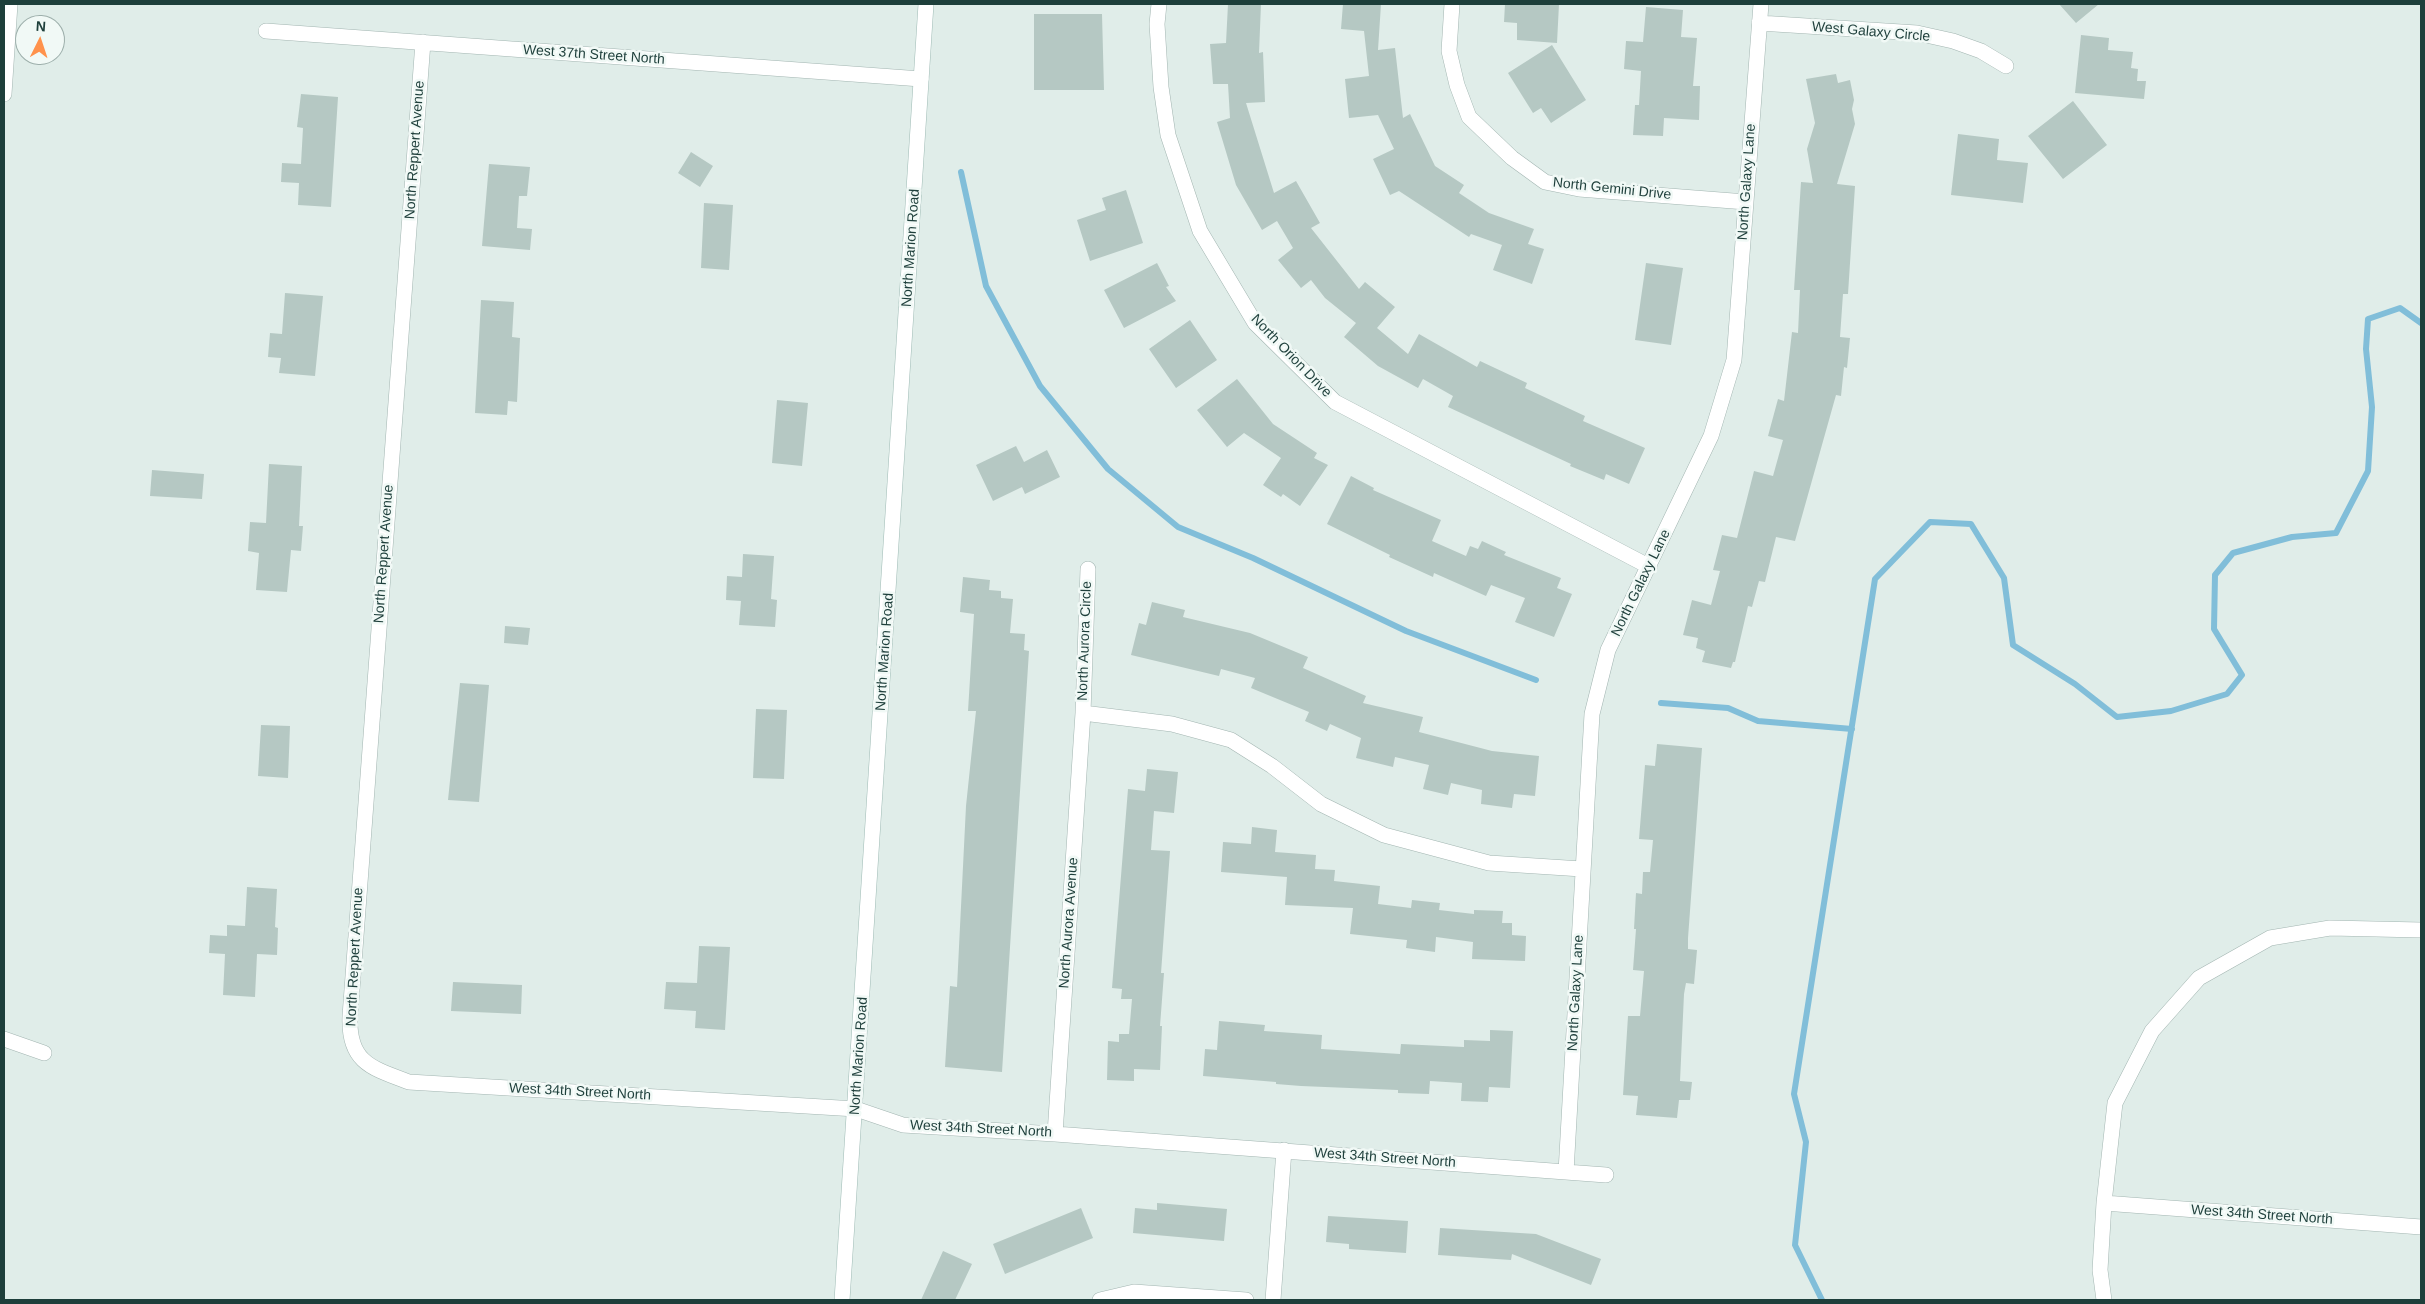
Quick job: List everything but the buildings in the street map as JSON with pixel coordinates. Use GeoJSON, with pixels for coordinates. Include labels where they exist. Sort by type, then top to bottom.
{"type":"FeatureCollection","features":[{"type":"Feature","properties":{"kind":"street"},"geometry":{"type":"LineString","coordinates":[[4,94],[10,4]]}},
{"type":"Feature","properties":{"kind":"street","name":"North Marion Road"},"geometry":{"type":"LineString","coordinates":[[842,1300],[856,1109],[926,4]]}},
{"type":"Feature","properties":{"kind":"street","name":"North Orion Drive"},"geometry":{"type":"LineString","coordinates":[[1159,4],[1161,87],[1168,135],[1200,231],[1255,322],[1335,402],[1650,567]]}},
{"type":"Feature","properties":{"kind":"street","name":"North Gemini Drive"},"geometry":{"type":"LineString","coordinates":[[1452,4],[1449,51],[1457,85],[1470,117],[1512,158],[1545,182],[1579,189],[1746,202]]}},
{"type":"Feature","properties":{"kind":"street","name":"North Galaxy Lane"},"geometry":{"type":"LineString","coordinates":[[1566,1172],[1592,714],[1608,650],[1650,567],[1711,436],[1734,360],[1761,4]]}},
{"type":"Feature","properties":{"kind":"street","name":"West Galaxy Circle"},"geometry":{"type":"LineString","coordinates":[[1760,23],[1917,33],[1953,41],[1981,51],[2006,66]]}},
{"type":"Feature","properties":{"kind":"street","name":"West 37th Street North"},"geometry":{"type":"LineString","coordinates":[[266,31],[922,79]]}},
{"type":"Feature","properties":{"kind":"street","name":"North Reppert Avenue"},"geometry":{"type":"LineString","coordinates":[[363,1062],[356,1051],[349,1028],[423,42]]}},
{"type":"Feature","properties":{"kind":"street","name":"North Aurora Circle"},"geometry":{"type":"LineString","coordinates":[[1083,712],[1088,569]]}},
{"type":"Feature","properties":{"kind":"street"},"geometry":{"type":"LineString","coordinates":[[1083,712],[1172,724],[1231,740],[1272,766],[1321,804],[1384,835],[1489,863],[1582,870]]}},
{"type":"Feature","properties":{"kind":"street","name":"North Aurora Avenue"},"geometry":{"type":"LineString","coordinates":[[1055,1134],[1083,712]]}},
{"type":"Feature","properties":{"kind":"street"},"geometry":{"type":"LineString","coordinates":[[2104,1300],[2100,1270],[2104,1204],[2115,1103],[2152,1031],[2199,978],[2270,938],[2330,928],[2421,930]]}},
{"type":"Feature","properties":{"kind":"street"},"geometry":{"type":"LineString","coordinates":[[4,1039],[44,1053]]}},
{"type":"Feature","properties":{"kind":"street","name":"West 34th Street North"},"geometry":{"type":"LineString","coordinates":[[363,1062],[409,1082],[856,1109],[903,1125],[1284,1150],[1606,1175]]}},
{"type":"Feature","properties":{"kind":"street"},"geometry":{"type":"LineString","coordinates":[[1272,1300],[1284,1150]]}},
{"type":"Feature","properties":{"kind":"street","name":"West 34th Street North"},"geometry":{"type":"LineString","coordinates":[[2104,1204],[2421,1227]]}},
{"type":"Feature","properties":{"kind":"street"},"geometry":{"type":"LineString","coordinates":[[1100,1300],[1134,1292],[1246,1300]]}},
{"type":"Feature","properties":{"kind":"waterway"},"geometry":{"type":"LineString","coordinates":[[961,172],[986,286],[1040,386],[1108,469],[1178,527],[1253,558],[1406,631],[1536,680]]}},
{"type":"Feature","properties":{"kind":"waterway"},"geometry":{"type":"LineString","coordinates":[[1822,1300],[1795,1245],[1806,1142],[1794,1094],[1875,579],[1930,522],[1971,524],[2004,578],[2013,645],[2075,684],[2117,717],[2171,711],[2227,694],[2242,675],[2214,629],[2215,575],[2233,553],[2292,537],[2336,533],[2368,471],[2372,407],[2366,349],[2368,319],[2400,308],[2421,323]]}},
{"type":"Feature","properties":{"kind":"waterway"},"geometry":{"type":"LineString","coordinates":[[1661,703],[1728,708],[1758,721],[1852,729]]}}]}
